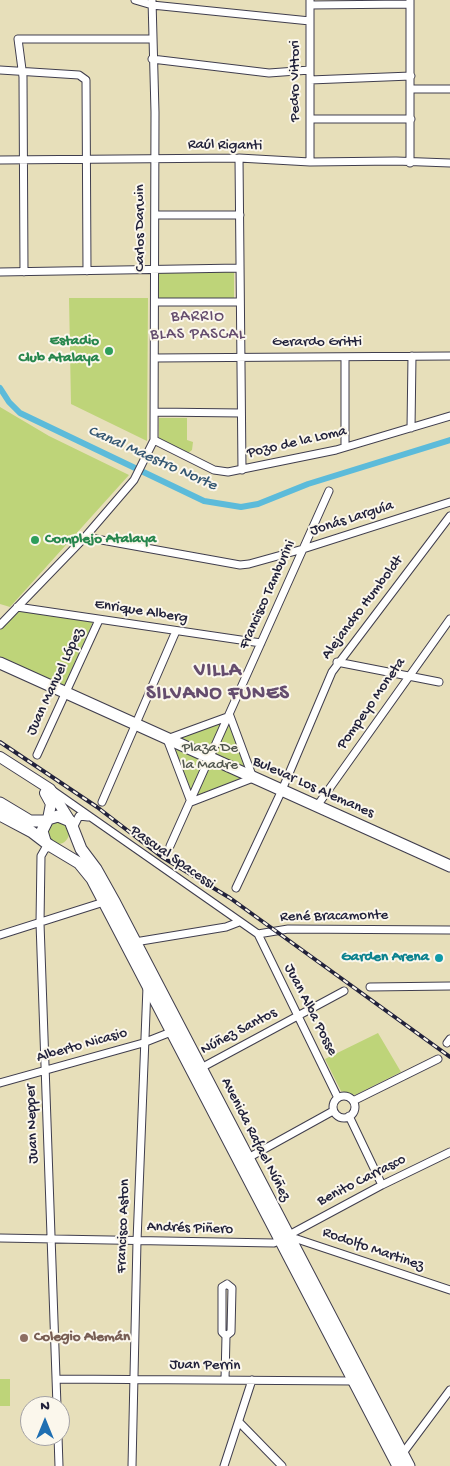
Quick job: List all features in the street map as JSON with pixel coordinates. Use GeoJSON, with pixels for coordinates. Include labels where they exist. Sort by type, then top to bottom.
{"type":"FeatureCollection","features":[{"type":"Feature","properties":{"kind":"main road","name":"Bulevar Los Alemanes"},"geometry":{"type":"LineString","coordinates":[[0,663],[450,866]]}},
{"type":"Feature","properties":{"kind":"main road","name":"Avenida Rafael Núñez"},"geometry":{"type":"LineString","coordinates":[[0,757],[47,787],[72,826],[81,849],[99,874],[248,1158],[284,1238],[398,1466]]}},
{"type":"Feature","properties":{"kind":"main road","name":"Avenida Rafael Núñez"},"geometry":{"type":"LineString","coordinates":[[31,778],[49,797],[51,804],[42,830],[51,845],[84,868],[104,902],[270,1220],[284,1238]]}},
{"type":"Feature","properties":{"kind":"main road"},"geometry":{"type":"LineString","coordinates":[[0,803],[30,820],[47,820],[58,816],[72,826],[70,843],[51,845],[0,815]]}},
{"type":"Feature","properties":{"kind":"main road"},"geometry":{"type":"LineString","coordinates":[[164,1020],[170,1026],[191,1065],[195,1068],[201,1068]]}},
{"type":"Feature","properties":{"kind":"main road"},"geometry":{"type":"LineString","coordinates":[[284,1238],[295,1256],[300,1257],[409,1466]]}},
{"type":"Feature","properties":{"kind":"street"},"geometry":{"type":"LineString","coordinates":[[136,0],[310,21]]}},
{"type":"Feature","properties":{"kind":"street","name":"Carlos Darwin"},"geometry":{"type":"LineString","coordinates":[[85,537],[138,474],[154,440],[155,159],[152,2]]}},
{"type":"Feature","properties":{"kind":"street"},"geometry":{"type":"LineString","coordinates":[[310,2],[410,2],[410,163]]}},
{"type":"Feature","properties":{"kind":"street","name":"Pedro Vittori"},"geometry":{"type":"LineString","coordinates":[[310,2],[310,162]]}},
{"type":"Feature","properties":{"kind":"street"},"geometry":{"type":"LineString","coordinates":[[24,272],[22,73],[18,39],[152,39]]}},
{"type":"Feature","properties":{"kind":"street"},"geometry":{"type":"LineString","coordinates":[[152,59],[269,72],[310,70]]}},
{"type":"Feature","properties":{"kind":"street"},"geometry":{"type":"LineString","coordinates":[[0,70],[22,73],[79,75],[83,77],[86,83],[87,271]]}},
{"type":"Feature","properties":{"kind":"street"},"geometry":{"type":"LineString","coordinates":[[310,80],[411,76]]}},
{"type":"Feature","properties":{"kind":"street"},"geometry":{"type":"LineString","coordinates":[[411,89],[450,89]]}},
{"type":"Feature","properties":{"kind":"street"},"geometry":{"type":"LineString","coordinates":[[310,119],[411,119]]}},
{"type":"Feature","properties":{"kind":"street"},"geometry":{"type":"LineString","coordinates":[[239,158],[242,470]]}},
{"type":"Feature","properties":{"kind":"street","name":"Raúl Riganti"},"geometry":{"type":"LineString","coordinates":[[0,160],[239,158],[310,162],[396,161],[450,163]]}},
{"type":"Feature","properties":{"kind":"street"},"geometry":{"type":"LineString","coordinates":[[155,214],[240,214]]}},
{"type":"Feature","properties":{"kind":"street"},"geometry":{"type":"LineString","coordinates":[[0,272],[240,268]]}},
{"type":"Feature","properties":{"kind":"street"},"geometry":{"type":"LineString","coordinates":[[155,302],[240,302]]}},
{"type":"Feature","properties":{"kind":"street"},"geometry":{"type":"LineString","coordinates":[[411,428],[412,356]]}},
{"type":"Feature","properties":{"kind":"street","name":"Gerardo Gritti"},"geometry":{"type":"LineString","coordinates":[[155,358],[450,356]]}},
{"type":"Feature","properties":{"kind":"street"},"geometry":{"type":"LineString","coordinates":[[345,447],[346,357]]}},
{"type":"Feature","properties":{"kind":"street"},"geometry":{"type":"LineString","coordinates":[[155,412],[241,413]]}},
{"type":"Feature","properties":{"kind":"street","name":"Pozo de la Loma"},"geometry":{"type":"LineString","coordinates":[[154,440],[214,470],[222,472],[242,470],[345,447],[450,416]]}},
{"type":"Feature","properties":{"kind":"street","name":"Francisco Tamburini"},"geometry":{"type":"LineString","coordinates":[[170,846],[230,716],[329,491]]}},
{"type":"Feature","properties":{"kind":"street","name":"Jonás Larguía"},"geometry":{"type":"LineString","coordinates":[[85,537],[240,564],[303,549],[450,502]]}},
{"type":"Feature","properties":{"kind":"street","name":"Alejandro Humboldt"},"geometry":{"type":"LineString","coordinates":[[236,888],[282,790],[337,662],[450,516]]}},
{"type":"Feature","properties":{"kind":"street"},"geometry":{"type":"LineString","coordinates":[[0,625],[85,537]]}},
{"type":"Feature","properties":{"kind":"street","name":"Enrique Alberg"},"geometry":{"type":"LineString","coordinates":[[17,607],[262,643]]}},
{"type":"Feature","properties":{"kind":"street","name":"Pompeyo Moneta"},"geometry":{"type":"LineString","coordinates":[[317,806],[450,619]]}},
{"type":"Feature","properties":{"kind":"street","name":"Juan Manuel López"},"geometry":{"type":"LineString","coordinates":[[37,755],[99,620]]}},
{"type":"Feature","properties":{"kind":"street"},"geometry":{"type":"LineString","coordinates":[[102,802],[176,631]]}},
{"type":"Feature","properties":{"kind":"street"},"geometry":{"type":"LineString","coordinates":[[337,662],[439,682]]}},
{"type":"Feature","properties":{"kind":"street"},"geometry":{"type":"LineString","coordinates":[[230,716],[253,778],[191,802],[167,739],[230,716]]}},
{"type":"Feature","properties":{"kind":"street","name":"Pascual Spacessi"},"geometry":{"type":"LineString","coordinates":[[47,787],[239,922]]}},
{"type":"Feature","properties":{"kind":"street"},"geometry":{"type":"LineString","coordinates":[[72,826],[79,816],[89,817]]}},
{"type":"Feature","properties":{"kind":"street","name":"Juan Nepper"},"geometry":{"type":"LineString","coordinates":[[51,845],[45,849],[41,856],[40,923],[57,1396]]}},
{"type":"Feature","properties":{"kind":"street"},"geometry":{"type":"LineString","coordinates":[[0,935],[104,902]]}},
{"type":"Feature","properties":{"kind":"street"},"geometry":{"type":"LineString","coordinates":[[135,942],[226,927],[239,922],[258,934]]}},
{"type":"Feature","properties":{"kind":"street","name":"René Bracamonte"},"geometry":{"type":"LineString","coordinates":[[258,934],[288,929],[450,930]]}},
{"type":"Feature","properties":{"kind":"street","name":"Juan Alba Posse"},"geometry":{"type":"LineString","coordinates":[[258,934],[338,1098]]}},
{"type":"Feature","properties":{"kind":"street","name":"Francisco Aston"},"geometry":{"type":"LineString","coordinates":[[132,1466],[143,1043],[147,986]]}},
{"type":"Feature","properties":{"kind":"street"},"geometry":{"type":"LineString","coordinates":[[370,986],[450,986]]}},
{"type":"Feature","properties":{"kind":"street","name":"Núñez Santos"},"geometry":{"type":"LineString","coordinates":[[201,1068],[344,991]]}},
{"type":"Feature","properties":{"kind":"street","name":"Alberto Nicasio"},"geometry":{"type":"LineString","coordinates":[[0,1083],[143,1043],[171,1032]]}},
{"type":"Feature","properties":{"kind":"street"},"geometry":{"type":"LineString","coordinates":[[353,1101],[438,1059]]}},
{"type":"Feature","properties":{"kind":"street"},"geometry":{"type":"LineString","coordinates":[[346,1096],[353,1101],[354,1111],[348,1116],[340,1117],[334,1111],[333,1105],[338,1098],[346,1096]]}},
{"type":"Feature","properties":{"kind":"street"},"geometry":{"type":"LineString","coordinates":[[248,1158],[334,1111]]}},
{"type":"Feature","properties":{"kind":"street"},"geometry":{"type":"LineString","coordinates":[[348,1116],[382,1184]]}},
{"type":"Feature","properties":{"kind":"street","name":"Benito Carrasco"},"geometry":{"type":"LineString","coordinates":[[284,1238],[382,1184],[450,1154]]}},
{"type":"Feature","properties":{"kind":"street","name":"Andrés Piñero"},"geometry":{"type":"LineString","coordinates":[[0,1238],[266,1245],[284,1238]]}},
{"type":"Feature","properties":{"kind":"street","name":"Rodolfo Martinez"},"geometry":{"type":"LineString","coordinates":[[284,1238],[450,1290]]}},
{"type":"Feature","properties":{"kind":"street"},"geometry":{"type":"LineString","coordinates":[[226,1336],[232,1332],[232,1288],[227,1284],[222,1287],[222,1332],[226,1336],[226,1379]]}},
{"type":"Feature","properties":{"kind":"street","name":"Juan Perrin"},"geometry":{"type":"LineString","coordinates":[[56,1378],[354,1381]]}},
{"type":"Feature","properties":{"kind":"street"},"geometry":{"type":"LineString","coordinates":[[224,1466],[252,1380]]}},
{"type":"Feature","properties":{"kind":"street"},"geometry":{"type":"LineString","coordinates":[[402,1453],[450,1390]]}},
{"type":"Feature","properties":{"kind":"street"},"geometry":{"type":"LineString","coordinates":[[238,1422],[282,1466]]}},
{"type":"Feature","properties":{"kind":"street"},"geometry":{"type":"LineString","coordinates":[[58,1446],[59,1466]]}},
{"type":"Feature","properties":{"kind":"green space"},"geometry":{"type":"Polygon","coordinates":[[[157,272],[234,272],[234,300],[157,300],[157,272]]]}},
{"type":"Feature","properties":{"kind":"green space","name":"Estadio Club Atalaya"},"geometry":{"type":"Polygon","coordinates":[[[69,298],[148,298],[147,441],[71,404],[69,298]]]}},
{"type":"Feature","properties":{"kind":"green space","name":"Complejo Atalaya"},"geometry":{"type":"Polygon","coordinates":[[[0,407],[49,436],[129,475],[10,607],[0,604],[0,407]]]}},
{"type":"Feature","properties":{"kind":"green space"},"geometry":{"type":"Polygon","coordinates":[[[159,418],[187,418],[187,440],[193,442],[192,450],[188,453],[159,440],[159,418]]]}},
{"type":"Feature","properties":{"kind":"green space"},"geometry":{"type":"Polygon","coordinates":[[[18,610],[93,622],[64,686],[0,657],[0,630],[18,610]]]}},
{"type":"Feature","properties":{"kind":"green space","name":"Plaza De la Madre"},"geometry":{"type":"Polygon","coordinates":[[[227,719],[249,773],[246,777],[194,798],[172,741],[227,719]]]}},
{"type":"Feature","properties":{"kind":"green space"},"geometry":{"type":"Polygon","coordinates":[[[58,822],[66,825],[69,833],[66,841],[58,844],[50,841],[47,833],[50,825],[58,822]]]}},
{"type":"Feature","properties":{"kind":"green space"},"geometry":{"type":"Polygon","coordinates":[[[378,1033],[401,1072],[355,1095],[341,1091],[325,1059],[378,1033]]]}},
{"type":"Feature","properties":{"kind":"green space"},"geometry":{"type":"Polygon","coordinates":[[[0,1379],[10,1379],[10,1406],[0,1406],[0,1379]]]}},
{"type":"Feature","properties":{"kind":"waterway","name":"Canal Maestro Norte"},"geometry":{"type":"LineString","coordinates":[[0,388],[9,402],[20,413],[204,501],[241,507],[258,504],[308,484],[450,440]]}},
{"type":"Feature","properties":{"kind":"railway"},"geometry":{"type":"LineString","coordinates":[[0,742],[97,807],[162,857],[230,898],[450,1057]]}},
{"type":"Feature","properties":{"kind":"place","name":"Estadio Club Atalaya"},"geometry":{"type":"Point","coordinates":[109,351]}},
{"type":"Feature","properties":{"kind":"place","name":"Complejo Atalaya"},"geometry":{"type":"Point","coordinates":[35,540]}},
{"type":"Feature","properties":{"kind":"place","name":"Garden Arena"},"geometry":{"type":"Point","coordinates":[439,958]}},
{"type":"Feature","properties":{"kind":"place","name":"Colegio Alemán"},"geometry":{"type":"Point","coordinates":[24,1338]}},
{"type":"Feature","properties":{"kind":"district","name":"BARRIO BLAS PASCAL"},"geometry":{"type":"Point","coordinates":[198,327]}},
{"type":"Feature","properties":{"kind":"district","name":"VILLA SILVANO FUNES"},"geometry":{"type":"Point","coordinates":[218,684]}}]}
